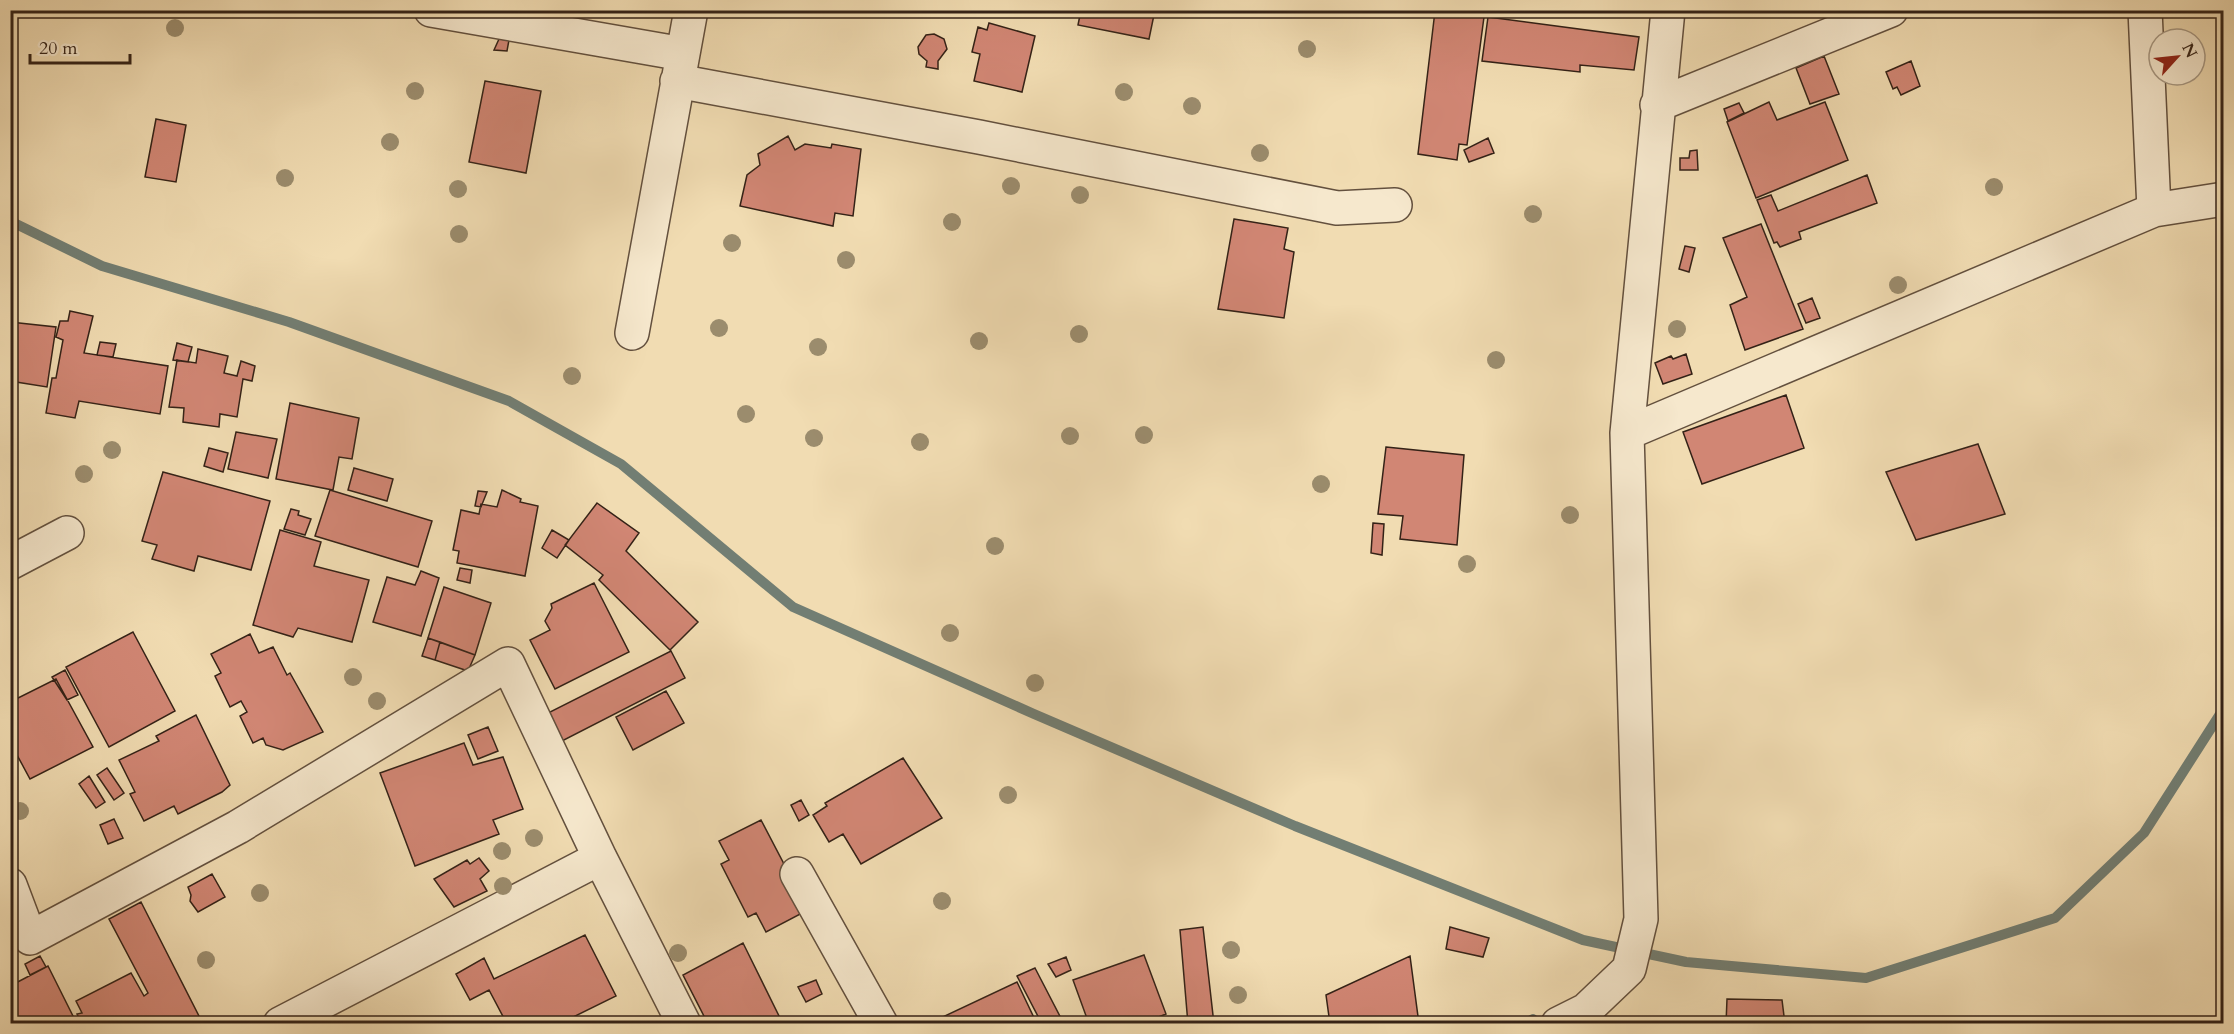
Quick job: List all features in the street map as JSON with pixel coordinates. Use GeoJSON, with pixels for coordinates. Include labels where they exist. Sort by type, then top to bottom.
{"type":"FeatureCollection","features":[{"type":"Feature","properties":{"kind":"street"},"geometry":{"type":"LineString","coordinates":[[431,10],[979,137],[1336,208],[1395,205]]}},
{"type":"Feature","properties":{"kind":"street"},"geometry":{"type":"LineString","coordinates":[[633,333],[691,10]]}},
{"type":"Feature","properties":{"kind":"street"},"geometry":{"type":"LineString","coordinates":[[1558,1023],[1586,1010],[1629,969],[1641,919],[1627,433],[1668,10]]}},
{"type":"Feature","properties":{"kind":"street"},"geometry":{"type":"LineString","coordinates":[[1657,105],[1891,10]]}},
{"type":"Feature","properties":{"kind":"street"},"geometry":{"type":"LineString","coordinates":[[2145,10],[2154,210]]}},
{"type":"Feature","properties":{"kind":"street"},"geometry":{"type":"LineString","coordinates":[[1627,433],[2154,210],[2223,199]]}},
{"type":"Feature","properties":{"kind":"street"},"geometry":{"type":"LineString","coordinates":[[10,563],[67,533]]}},
{"type":"Feature","properties":{"kind":"street"},"geometry":{"type":"LineString","coordinates":[[10,885],[20,944],[238,827],[508,664],[600,858],[684,1023]]}},
{"type":"Feature","properties":{"kind":"street"},"geometry":{"type":"LineString","coordinates":[[280,1023],[600,858]]}},
{"type":"Feature","properties":{"kind":"street"},"geometry":{"type":"LineString","coordinates":[[797,874],[881,1023]]}},
{"type":"Feature","properties":{"kind":"building"},"geometry":{"type":"Polygon","coordinates":[[[1081,10],[1155,10],[1149,39],[1078,25],[1081,10]]]}},
{"type":"Feature","properties":{"kind":"building"},"geometry":{"type":"Polygon","coordinates":[[[1515,10],[1555,10],[1554,15],[1515,10]]]}},
{"type":"Feature","properties":{"kind":"building"},"geometry":{"type":"Polygon","coordinates":[[[1435,11],[1484,17],[1467,145],[1459,144],[1457,160],[1418,154],[1435,11]]]}},
{"type":"Feature","properties":{"kind":"building"},"geometry":{"type":"Polygon","coordinates":[[[1488,17],[1639,37],[1634,70],[1580,65],[1580,72],[1482,61],[1488,17]]]}},
{"type":"Feature","properties":{"kind":"building"},"geometry":{"type":"Polygon","coordinates":[[[989,23],[1035,36],[1022,92],[974,81],[980,54],[972,52],[978,27],[987,30],[989,23]]]}},
{"type":"Feature","properties":{"kind":"building"},"geometry":{"type":"Polygon","coordinates":[[[934,34],[944,39],[947,49],[938,61],[938,69],[926,67],[927,61],[919,54],[918,47],[926,35],[934,34]]]}},
{"type":"Feature","properties":{"kind":"building"},"geometry":{"type":"Polygon","coordinates":[[[499,39],[509,40],[507,51],[494,50],[499,39]]]}},
{"type":"Feature","properties":{"kind":"building"},"geometry":{"type":"Polygon","coordinates":[[[1824,56],[1839,94],[1810,104],[1796,68],[1824,56]]]}},
{"type":"Feature","properties":{"kind":"building"},"geometry":{"type":"Polygon","coordinates":[[[1911,61],[1920,86],[1901,95],[1897,87],[1893,89],[1886,72],[1911,61]]]}},
{"type":"Feature","properties":{"kind":"building"},"geometry":{"type":"Polygon","coordinates":[[[485,81],[541,91],[526,173],[469,162],[485,81]]]}},
{"type":"Feature","properties":{"kind":"building"},"geometry":{"type":"Polygon","coordinates":[[[1769,102],[1777,120],[1825,102],[1848,160],[1756,198],[1727,122],[1769,102]]]}},
{"type":"Feature","properties":{"kind":"building"},"geometry":{"type":"Polygon","coordinates":[[[1739,103],[1744,113],[1728,121],[1724,109],[1739,103]]]}},
{"type":"Feature","properties":{"kind":"building"},"geometry":{"type":"Polygon","coordinates":[[[156,119],[186,125],[176,182],[145,177],[156,119]]]}},
{"type":"Feature","properties":{"kind":"building"},"geometry":{"type":"Polygon","coordinates":[[[788,136],[795,150],[805,144],[831,148],[832,144],[861,149],[853,216],[835,213],[833,226],[740,206],[747,175],[760,165],[758,154],[788,136]]]}},
{"type":"Feature","properties":{"kind":"building"},"geometry":{"type":"Polygon","coordinates":[[[1488,138],[1494,153],[1469,162],[1464,150],[1488,138]]]}},
{"type":"Feature","properties":{"kind":"building"},"geometry":{"type":"Polygon","coordinates":[[[1697,150],[1698,170],[1680,170],[1680,158],[1689,158],[1690,151],[1697,150]]]}},
{"type":"Feature","properties":{"kind":"building"},"geometry":{"type":"Polygon","coordinates":[[[1867,175],[1877,203],[1799,232],[1801,239],[1780,247],[1777,242],[1774,243],[1757,200],[1771,195],[1778,211],[1867,175]]]}},
{"type":"Feature","properties":{"kind":"building"},"geometry":{"type":"Polygon","coordinates":[[[1234,219],[1288,228],[1284,249],[1294,252],[1284,318],[1218,309],[1234,219]]]}},
{"type":"Feature","properties":{"kind":"building"},"geometry":{"type":"Polygon","coordinates":[[[1761,224],[1803,329],[1745,350],[1730,305],[1747,297],[1723,238],[1761,224]]]}},
{"type":"Feature","properties":{"kind":"building"},"geometry":{"type":"Polygon","coordinates":[[[1685,246],[1695,248],[1689,272],[1679,269],[1685,246]]]}},
{"type":"Feature","properties":{"kind":"building"},"geometry":{"type":"Polygon","coordinates":[[[1812,298],[1820,318],[1806,323],[1798,304],[1812,298]]]}},
{"type":"Feature","properties":{"kind":"building"},"geometry":{"type":"Polygon","coordinates":[[[70,311],[93,316],[84,353],[168,366],[160,414],[79,401],[75,418],[46,413],[52,378],[56,378],[63,340],[56,337],[60,321],[68,321],[70,311]]]}},
{"type":"Feature","properties":{"kind":"building"},"geometry":{"type":"Polygon","coordinates":[[[10,322],[56,327],[47,387],[10,381],[10,322]]]}},
{"type":"Feature","properties":{"kind":"building"},"geometry":{"type":"Polygon","coordinates":[[[100,342],[116,344],[113,357],[97,355],[100,342]]]}},
{"type":"Feature","properties":{"kind":"building"},"geometry":{"type":"Polygon","coordinates":[[[177,343],[192,347],[188,362],[173,360],[177,343]]]}},
{"type":"Feature","properties":{"kind":"building"},"geometry":{"type":"Polygon","coordinates":[[[198,349],[228,356],[224,373],[237,376],[241,361],[255,366],[252,381],[243,379],[237,417],[220,414],[219,427],[183,422],[184,408],[169,407],[177,360],[196,363],[198,349]]]}},
{"type":"Feature","properties":{"kind":"building"},"geometry":{"type":"Polygon","coordinates":[[[1686,354],[1692,374],[1663,384],[1655,363],[1671,356],[1673,359],[1686,354]]]}},
{"type":"Feature","properties":{"kind":"building"},"geometry":{"type":"Polygon","coordinates":[[[1786,395],[1804,448],[1702,484],[1683,432],[1786,395]]]}},
{"type":"Feature","properties":{"kind":"building"},"geometry":{"type":"Polygon","coordinates":[[[290,403],[359,418],[352,459],[339,457],[333,490],[276,479],[290,403]]]}},
{"type":"Feature","properties":{"kind":"building"},"geometry":{"type":"Polygon","coordinates":[[[236,432],[277,439],[268,478],[228,469],[236,432]]]}},
{"type":"Feature","properties":{"kind":"building"},"geometry":{"type":"Polygon","coordinates":[[[1978,444],[2005,514],[1916,540],[1886,472],[1978,444]]]}},
{"type":"Feature","properties":{"kind":"building"},"geometry":{"type":"Polygon","coordinates":[[[1386,447],[1464,455],[1457,545],[1400,539],[1403,516],[1378,514],[1386,447]]]}},
{"type":"Feature","properties":{"kind":"building"},"geometry":{"type":"Polygon","coordinates":[[[209,448],[228,453],[223,472],[204,466],[209,448]]]}},
{"type":"Feature","properties":{"kind":"building"},"geometry":{"type":"Polygon","coordinates":[[[354,468],[393,479],[387,501],[348,490],[354,468]]]}},
{"type":"Feature","properties":{"kind":"building"},"geometry":{"type":"Polygon","coordinates":[[[163,472],[270,501],[251,570],[198,556],[194,571],[152,559],[157,545],[142,541],[163,472]]]}},
{"type":"Feature","properties":{"kind":"building"},"geometry":{"type":"Polygon","coordinates":[[[330,490],[432,521],[418,567],[315,536],[330,490]]]}},
{"type":"Feature","properties":{"kind":"building"},"geometry":{"type":"Polygon","coordinates":[[[502,490],[521,499],[520,502],[538,506],[525,576],[457,563],[459,551],[453,550],[461,510],[479,514],[481,504],[497,507],[502,490]]]}},
{"type":"Feature","properties":{"kind":"building"},"geometry":{"type":"Polygon","coordinates":[[[478,491],[487,492],[481,507],[475,506],[478,491]]]}},
{"type":"Feature","properties":{"kind":"building"},"geometry":{"type":"Polygon","coordinates":[[[597,503],[639,533],[626,551],[698,622],[670,650],[599,580],[603,575],[565,545],[597,503]]]}},
{"type":"Feature","properties":{"kind":"building"},"geometry":{"type":"Polygon","coordinates":[[[291,509],[299,511],[298,515],[311,519],[305,535],[284,529],[291,509]]]}},
{"type":"Feature","properties":{"kind":"building"},"geometry":{"type":"Polygon","coordinates":[[[1373,523],[1384,524],[1382,555],[1371,553],[1373,523]]]}},
{"type":"Feature","properties":{"kind":"building"},"geometry":{"type":"Polygon","coordinates":[[[280,530],[321,542],[314,566],[369,580],[352,642],[298,628],[293,637],[253,625],[280,530]]]}},
{"type":"Feature","properties":{"kind":"building"},"geometry":{"type":"Polygon","coordinates":[[[552,530],[569,540],[557,558],[542,548],[552,530]]]}},
{"type":"Feature","properties":{"kind":"building"},"geometry":{"type":"Polygon","coordinates":[[[460,568],[472,570],[470,583],[457,580],[460,568]]]}},
{"type":"Feature","properties":{"kind":"building"},"geometry":{"type":"Polygon","coordinates":[[[421,571],[439,578],[421,636],[373,622],[387,577],[415,585],[421,571]]]}},
{"type":"Feature","properties":{"kind":"building"},"geometry":{"type":"Polygon","coordinates":[[[594,583],[629,652],[555,689],[530,640],[550,630],[545,621],[552,608],[551,604],[594,583]]]}},
{"type":"Feature","properties":{"kind":"building"},"geometry":{"type":"Polygon","coordinates":[[[444,587],[491,603],[475,655],[428,638],[444,587]]]}},
{"type":"Feature","properties":{"kind":"building"},"geometry":{"type":"Polygon","coordinates":[[[133,632],[175,711],[109,747],[66,667],[133,632]]]}},
{"type":"Feature","properties":{"kind":"building"},"geometry":{"type":"Polygon","coordinates":[[[250,634],[259,653],[273,647],[287,675],[290,673],[323,732],[283,750],[266,745],[263,738],[253,743],[240,716],[247,712],[241,701],[230,707],[215,676],[221,673],[211,654],[250,634]]]}},
{"type":"Feature","properties":{"kind":"building"},"geometry":{"type":"Polygon","coordinates":[[[428,638],[440,642],[435,660],[422,656],[428,638]]]}},
{"type":"Feature","properties":{"kind":"building"},"geometry":{"type":"Polygon","coordinates":[[[440,642],[475,655],[468,671],[435,660],[440,642]]]}},
{"type":"Feature","properties":{"kind":"building"},"geometry":{"type":"Polygon","coordinates":[[[671,651],[685,678],[562,741],[548,713],[671,651]]]}},
{"type":"Feature","properties":{"kind":"building"},"geometry":{"type":"Polygon","coordinates":[[[65,670],[78,695],[67,700],[52,677],[65,670]]]}},
{"type":"Feature","properties":{"kind":"building"},"geometry":{"type":"Polygon","coordinates":[[[56,679],[93,747],[30,779],[10,742],[10,702],[56,679]]]}},
{"type":"Feature","properties":{"kind":"building"},"geometry":{"type":"Polygon","coordinates":[[[666,691],[684,723],[633,750],[616,717],[666,691]]]}},
{"type":"Feature","properties":{"kind":"building"},"geometry":{"type":"Polygon","coordinates":[[[196,715],[230,785],[222,792],[178,814],[174,806],[144,821],[130,794],[135,792],[119,760],[159,741],[156,736],[196,715]]]}},
{"type":"Feature","properties":{"kind":"building"},"geometry":{"type":"Polygon","coordinates":[[[488,727],[498,751],[478,759],[468,735],[488,727]]]}},
{"type":"Feature","properties":{"kind":"building"},"geometry":{"type":"Polygon","coordinates":[[[464,743],[473,765],[503,757],[523,809],[493,820],[499,834],[415,866],[380,773],[464,743]]]}},
{"type":"Feature","properties":{"kind":"building"},"geometry":{"type":"Polygon","coordinates":[[[903,758],[942,818],[861,864],[843,834],[829,842],[813,815],[827,806],[825,803],[903,758]]]}},
{"type":"Feature","properties":{"kind":"building"},"geometry":{"type":"Polygon","coordinates":[[[107,768],[124,793],[114,800],[97,775],[107,768]]]}},
{"type":"Feature","properties":{"kind":"building"},"geometry":{"type":"Polygon","coordinates":[[[89,776],[105,802],[96,808],[79,784],[89,776]]]}},
{"type":"Feature","properties":{"kind":"building"},"geometry":{"type":"Polygon","coordinates":[[[801,800],[809,815],[799,821],[791,805],[801,800]]]}},
{"type":"Feature","properties":{"kind":"building"},"geometry":{"type":"Polygon","coordinates":[[[114,819],[123,838],[108,844],[100,825],[114,819]]]}},
{"type":"Feature","properties":{"kind":"building"},"geometry":{"type":"Polygon","coordinates":[[[761,820],[808,910],[766,932],[756,913],[748,917],[721,864],[729,860],[719,841],[761,820]]]}},
{"type":"Feature","properties":{"kind":"building"},"geometry":{"type":"Polygon","coordinates":[[[479,858],[489,871],[480,879],[487,891],[454,907],[434,879],[467,860],[470,864],[479,858]]]}},
{"type":"Feature","properties":{"kind":"building"},"geometry":{"type":"Polygon","coordinates":[[[212,874],[225,897],[198,912],[190,901],[191,895],[188,887],[212,874]]]}},
{"type":"Feature","properties":{"kind":"building"},"geometry":{"type":"Polygon","coordinates":[[[141,902],[200,1018],[189,1024],[82,1024],[77,1014],[82,1013],[76,1001],[131,973],[144,996],[148,993],[109,919],[141,902]]]}},
{"type":"Feature","properties":{"kind":"building"},"geometry":{"type":"Polygon","coordinates":[[[1203,927],[1214,1024],[1188,1024],[1180,930],[1203,927]]]}},
{"type":"Feature","properties":{"kind":"building"},"geometry":{"type":"Polygon","coordinates":[[[1450,927],[1489,938],[1483,957],[1446,949],[1450,927]]]}},
{"type":"Feature","properties":{"kind":"building"},"geometry":{"type":"Polygon","coordinates":[[[585,935],[616,996],[559,1024],[507,1024],[489,990],[470,1000],[456,974],[484,958],[494,979],[585,935]]]}},
{"type":"Feature","properties":{"kind":"building"},"geometry":{"type":"Polygon","coordinates":[[[743,943],[783,1024],[708,1024],[683,975],[743,943]]]}},
{"type":"Feature","properties":{"kind":"building"},"geometry":{"type":"Polygon","coordinates":[[[1144,955],[1166,1014],[1141,1024],[1089,1024],[1073,980],[1144,955]]]}},
{"type":"Feature","properties":{"kind":"building"},"geometry":{"type":"Polygon","coordinates":[[[40,956],[46,967],[30,975],[25,964],[40,956]]]}},
{"type":"Feature","properties":{"kind":"building"},"geometry":{"type":"Polygon","coordinates":[[[1410,956],[1419,1024],[1330,1024],[1326,995],[1410,956]]]}},
{"type":"Feature","properties":{"kind":"building"},"geometry":{"type":"Polygon","coordinates":[[[1066,957],[1071,970],[1056,977],[1048,964],[1066,957]]]}},
{"type":"Feature","properties":{"kind":"building"},"geometry":{"type":"Polygon","coordinates":[[[48,966],[77,1024],[10,1024],[10,986],[48,966]]]}},
{"type":"Feature","properties":{"kind":"building"},"geometry":{"type":"Polygon","coordinates":[[[1035,968],[1064,1024],[1042,1024],[1017,976],[1035,968]]]}},
{"type":"Feature","properties":{"kind":"building"},"geometry":{"type":"Polygon","coordinates":[[[816,980],[822,994],[806,1002],[798,987],[816,980]]]}},
{"type":"Feature","properties":{"kind":"building"},"geometry":{"type":"Polygon","coordinates":[[[1017,982],[1037,1024],[930,1023],[1017,982]]]}},
{"type":"Feature","properties":{"kind":"building"},"geometry":{"type":"Polygon","coordinates":[[[1727,999],[1782,1000],[1785,1024],[1726,1024],[1727,999]]]}},
{"type":"Feature","properties":{"kind":"waterway"},"geometry":{"type":"LineString","coordinates":[[10,221],[102,266],[289,322],[509,401],[621,464],[793,607],[1295,826],[1583,940],[1686,962],[1866,978],[2055,918],[2144,833],[2224,708]]}},
{"type":"Feature","properties":{"kind":"waterway"},"geometry":{"type":"LineString","coordinates":[[1524,1024],[1533,1019]]}}]}
